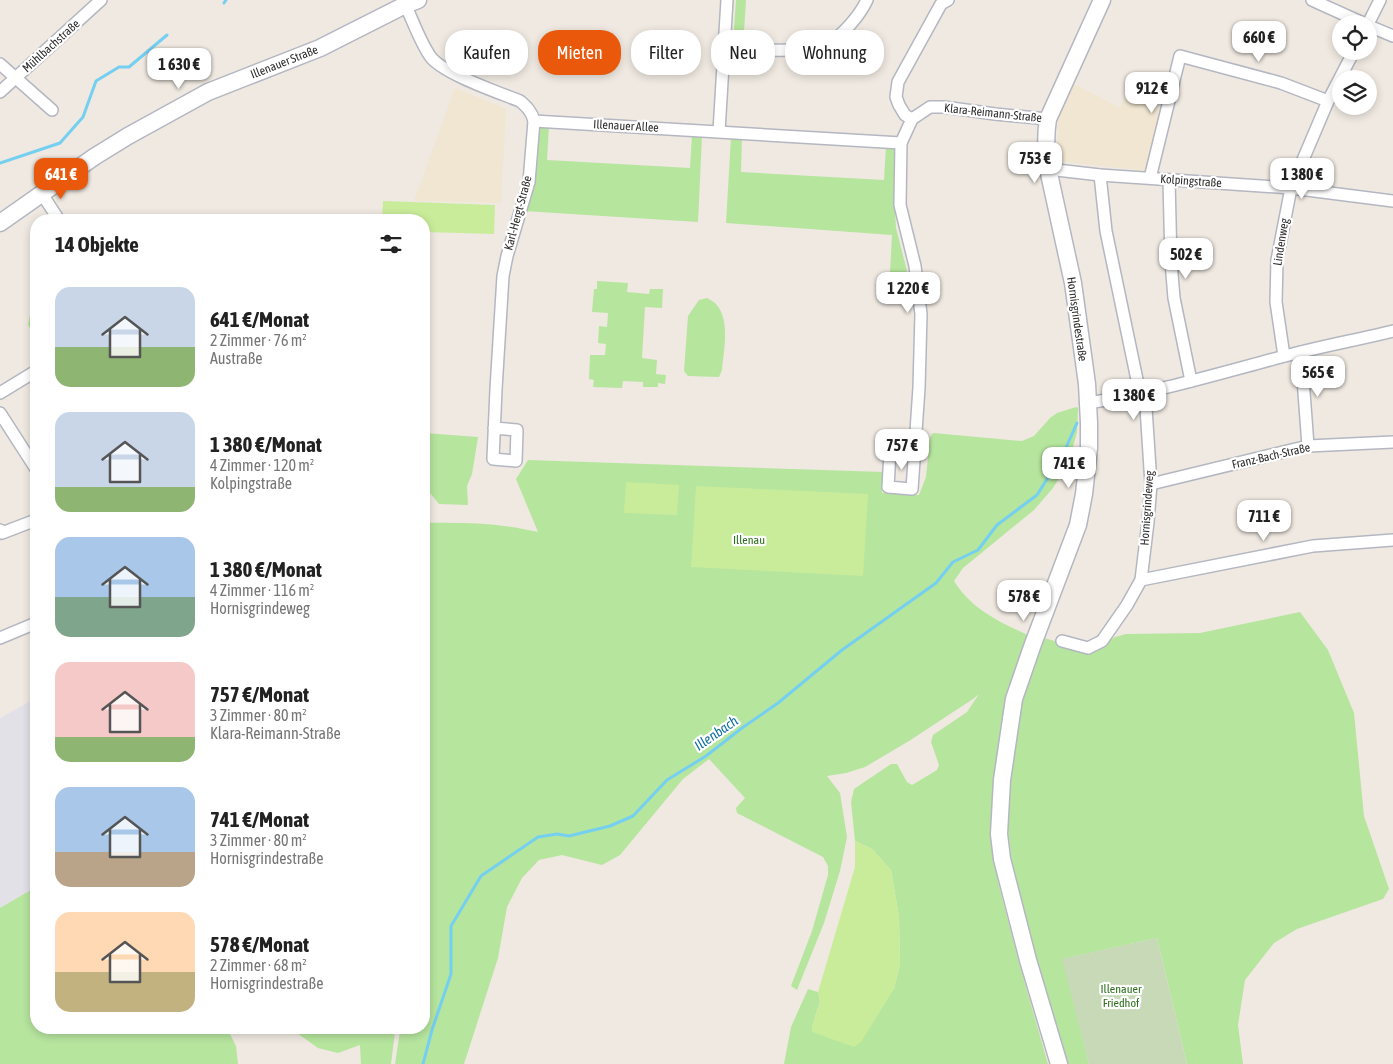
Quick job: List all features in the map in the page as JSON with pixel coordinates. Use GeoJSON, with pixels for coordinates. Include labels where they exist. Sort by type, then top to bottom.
{"type":"FeatureCollection","features":[{"type":"Feature","properties":{"kind":"main road","name":"Hornisgrindestraße"},"geometry":{"type":"LineString","coordinates":[[1059,1064],[1028,960],[1002,859],[1000,834],[1002,780],[1014,699],[1078,525],[1084,494],[1089,448],[1087,384],[1073,284],[1048,169],[1046,128],[1048,119],[1102,0]]}},
{"type":"Feature","properties":{"kind":"main road","name":"Illenauer Straße"},"geometry":{"type":"LineString","coordinates":[[0,223],[94,157],[208,92],[320,48],[409,2]]}},
{"type":"Feature","properties":{"kind":"street","name":"Mühlbachstraße"},"geometry":{"type":"LineString","coordinates":[[0,92],[101,0]]}},
{"type":"Feature","properties":{"kind":"street"},"geometry":{"type":"LineString","coordinates":[[725,30],[727,0]]}},
{"type":"Feature","properties":{"kind":"street"},"geometry":{"type":"LineString","coordinates":[[775,51],[801,50],[828,43],[855,20],[867,0]]}},
{"type":"Feature","properties":{"kind":"street"},"geometry":{"type":"LineString","coordinates":[[914,454],[919,388],[921,314],[915,266],[900,205],[901,143],[912,119],[905,115],[898,105],[896,96],[898,82],[941,4],[948,0]]}},
{"type":"Feature","properties":{"kind":"street"},"geometry":{"type":"LineString","coordinates":[[1312,0],[1346,15]]}},
{"type":"Feature","properties":{"kind":"street"},"geometry":{"type":"LineString","coordinates":[[1372,15],[1380,0]]}},
{"type":"Feature","properties":{"kind":"street"},"geometry":{"type":"LineString","coordinates":[[409,2],[431,58],[443,68],[467,80],[520,101],[529,110],[534,121]]}},
{"type":"Feature","properties":{"kind":"street"},"geometry":{"type":"LineString","coordinates":[[1377,29],[1393,36]]}},
{"type":"Feature","properties":{"kind":"street"},"geometry":{"type":"LineString","coordinates":[[1150,178],[1180,56],[1281,83],[1328,101]]}},
{"type":"Feature","properties":{"kind":"street","name":"Lindenweg"},"geometry":{"type":"LineString","coordinates":[[1284,356],[1276,302],[1277,260],[1291,188],[1328,101],[1349,60]]}},
{"type":"Feature","properties":{"kind":"street"},"geometry":{"type":"LineString","coordinates":[[0,64],[52,110]]}},
{"type":"Feature","properties":{"kind":"street"},"geometry":{"type":"LineString","coordinates":[[719,132],[722,75]]}},
{"type":"Feature","properties":{"kind":"street","name":"Klara-Reimann-Straße"},"geometry":{"type":"LineString","coordinates":[[912,119],[930,107],[944,107],[1048,119]]}},
{"type":"Feature","properties":{"kind":"street","name":"Illenauer Allee"},"geometry":{"type":"LineString","coordinates":[[534,121],[901,143]]}},
{"type":"Feature","properties":{"kind":"street","name":"Karl-Hergt-Straße"},"geometry":{"type":"LineString","coordinates":[[494,428],[503,276],[529,182],[534,121]]}},
{"type":"Feature","properties":{"kind":"street","name":"Kolpingstraße"},"geometry":{"type":"LineString","coordinates":[[1048,169],[1100,176],[1291,188],[1393,201]]}},
{"type":"Feature","properties":{"kind":"street","name":"Hornisgrindeweg"},"geometry":{"type":"LineString","coordinates":[[1062,641],[1088,648],[1102,641],[1127,605],[1140,580],[1148,522],[1151,484],[1146,408],[1140,394],[1106,231],[1100,176]]}},
{"type":"Feature","properties":{"kind":"street"},"geometry":{"type":"LineString","coordinates":[[1168,180],[1174,298],[1191,381]]}},
{"type":"Feature","properties":{"kind":"street"},"geometry":{"type":"LineString","coordinates":[[42,194],[55,214]]}},
{"type":"Feature","properties":{"kind":"street"},"geometry":{"type":"LineString","coordinates":[[1088,403],[1140,394],[1284,356],[1393,331]]}},
{"type":"Feature","properties":{"kind":"street"},"geometry":{"type":"LineString","coordinates":[[1301,352],[1308,446]]}},
{"type":"Feature","properties":{"kind":"street"},"geometry":{"type":"LineString","coordinates":[[0,393],[30,375]]}},
{"type":"Feature","properties":{"kind":"street"},"geometry":{"type":"LineString","coordinates":[[0,413],[30,451]]}},
{"type":"Feature","properties":{"kind":"street","name":"Franz-Bach-Straße"},"geometry":{"type":"LineString","coordinates":[[1151,484],[1308,446],[1393,442]]}},
{"type":"Feature","properties":{"kind":"street"},"geometry":{"type":"LineString","coordinates":[[0,530],[2,533],[30,522]]}},
{"type":"Feature","properties":{"kind":"street"},"geometry":{"type":"LineString","coordinates":[[1140,580],[1313,546],[1393,540]]}},
{"type":"Feature","properties":{"kind":"street"},"geometry":{"type":"LineString","coordinates":[[0,638],[30,626]]}},
{"type":"Feature","properties":{"kind":"shaded area"},"geometry":{"type":"Polygon","coordinates":[[[1072,83],[1120,108],[1126,94],[1162,110],[1147,171],[1058,161],[1058,119],[1072,83]]]}},
{"type":"Feature","properties":{"kind":"shaded area"},"geometry":{"type":"Polygon","coordinates":[[[455,88],[506,109],[501,203],[414,201],[455,88]]]}},
{"type":"Feature","properties":{"kind":"shaded area"},"geometry":{"type":"Polygon","coordinates":[[[30,701],[30,890],[0,908],[0,718],[30,701]]]}},
{"type":"Feature","properties":{"kind":"green space"},"geometry":{"type":"Polygon","coordinates":[[[736,0],[746,0],[744,30],[734,30],[736,0]]]}},
{"type":"Feature","properties":{"kind":"green space"},"geometry":{"type":"Polygon","coordinates":[[[549,126],[547,160],[690,168],[692,135],[702,136],[698,222],[524,211],[536,131],[540,127],[549,126]]]}},
{"type":"Feature","properties":{"kind":"green space"},"geometry":{"type":"Polygon","coordinates":[[[731,137],[742,138],[741,172],[884,180],[886,146],[895,148],[894,195],[896,228],[908,275],[890,274],[892,235],[726,223],[731,137]]]}},
{"type":"Feature","properties":{"kind":"green space"},"geometry":{"type":"Polygon","coordinates":[[[383,201],[495,205],[494,234],[430,232],[430,214],[382,214],[383,201]]]}},
{"type":"Feature","properties":{"kind":"green space"},"geometry":{"type":"Polygon","coordinates":[[[597,281],[628,283],[627,292],[649,294],[650,289],[663,289],[662,308],[645,307],[642,358],[657,360],[656,374],[666,375],[665,384],[658,383],[658,387],[643,387],[643,382],[623,381],[622,388],[593,387],[594,380],[589,379],[590,355],[605,355],[606,344],[598,343],[599,326],[607,327],[608,313],[592,312],[594,289],[597,289],[597,281]]]}},
{"type":"Feature","properties":{"kind":"green space"},"geometry":{"type":"Polygon","coordinates":[[[707,298],[715,303],[721,311],[724,320],[725,340],[722,370],[719,377],[688,376],[684,371],[688,316],[699,300],[707,298]]]}},
{"type":"Feature","properties":{"kind":"green space","name":"Illenau"},"geometry":{"type":"Polygon","coordinates":[[[1078,408],[1077,432],[1069,462],[1053,488],[1034,510],[963,568],[954,581],[969,600],[987,614],[1030,636],[1004,715],[994,776],[992,807],[998,882],[1048,1064],[784,1064],[791,1027],[808,989],[818,992],[820,1001],[812,1027],[894,989],[900,964],[899,917],[891,870],[872,849],[855,841],[851,802],[854,789],[891,764],[897,764],[907,782],[912,785],[937,770],[939,765],[931,742],[933,735],[967,712],[979,694],[909,741],[865,767],[827,776],[840,793],[847,837],[840,871],[824,923],[797,990],[791,986],[812,931],[828,875],[828,866],[823,857],[737,813],[736,808],[745,798],[709,759],[683,779],[620,855],[602,865],[562,855],[539,860],[522,878],[507,907],[498,958],[464,1064],[395,1064],[400,1034],[430,1034],[430,523],[481,524],[538,532],[516,479],[528,460],[883,472],[882,493],[919,495],[926,477],[930,437],[933,433],[1022,441],[1034,436],[1057,413],[1078,408]]]}},
{"type":"Feature","properties":{"kind":"green space"},"geometry":{"type":"Polygon","coordinates":[[[430,433],[478,437],[472,474],[467,486],[468,505],[439,504],[430,493],[430,433]]]}},
{"type":"Feature","properties":{"kind":"green space"},"geometry":{"type":"Polygon","coordinates":[[[626,482],[679,485],[677,515],[624,513],[626,482]]]}},
{"type":"Feature","properties":{"kind":"green space","name":"Illenau"},"geometry":{"type":"Polygon","coordinates":[[[696,486],[868,494],[863,576],[691,567],[696,486]]]}},
{"type":"Feature","properties":{"kind":"green space"},"geometry":{"type":"Polygon","coordinates":[[[1300,612],[1328,650],[1354,713],[1364,816],[1389,889],[1383,899],[1297,929],[1274,943],[1245,980],[1238,1025],[1243,1064],[1187,1064],[1157,938],[1063,959],[1089,1064],[1066,1064],[1030,949],[1014,879],[1006,793],[1018,709],[1029,672],[1044,638],[1090,651],[1115,637],[1126,634],[1200,633],[1300,612]]]}},
{"type":"Feature","properties":{"kind":"green space"},"geometry":{"type":"Polygon","coordinates":[[[855,841],[872,849],[891,870],[899,917],[900,964],[894,989],[861,1042],[854,1047],[812,1032],[812,1027],[820,1001],[818,992],[855,867],[855,841]]]}},
{"type":"Feature","properties":{"kind":"green space"},"geometry":{"type":"Polygon","coordinates":[[[30,890],[30,1034],[230,1034],[236,1046],[238,1064],[0,1064],[0,908],[30,890]]]}},
{"type":"Feature","properties":{"kind":"green space","name":"Illenauer Friedhof"},"geometry":{"type":"Polygon","coordinates":[[[1157,938],[1187,1064],[1089,1064],[1062,959],[1157,938]]]}},
{"type":"Feature","properties":{"kind":"green space"},"geometry":{"type":"Polygon","coordinates":[[[298,1034],[395,1034],[391,1064],[361,1064],[360,1045],[338,1053],[318,1048],[298,1034]]]}},
{"type":"Feature","properties":{"kind":"waterway"},"geometry":{"type":"LineString","coordinates":[[0,163],[60,143],[83,117],[96,81],[119,67],[129,67],[167,35]]}},
{"type":"Feature","properties":{"kind":"waterway","name":"Illenbach"},"geometry":{"type":"LineString","coordinates":[[423,1064],[432,1030],[451,974],[451,926],[481,876],[538,837],[557,834],[569,836],[610,826],[633,816],[667,780],[706,756],[778,703],[842,650],[936,583],[953,562],[978,550],[997,525],[1037,495],[1064,452],[1077,423]]}}]}
